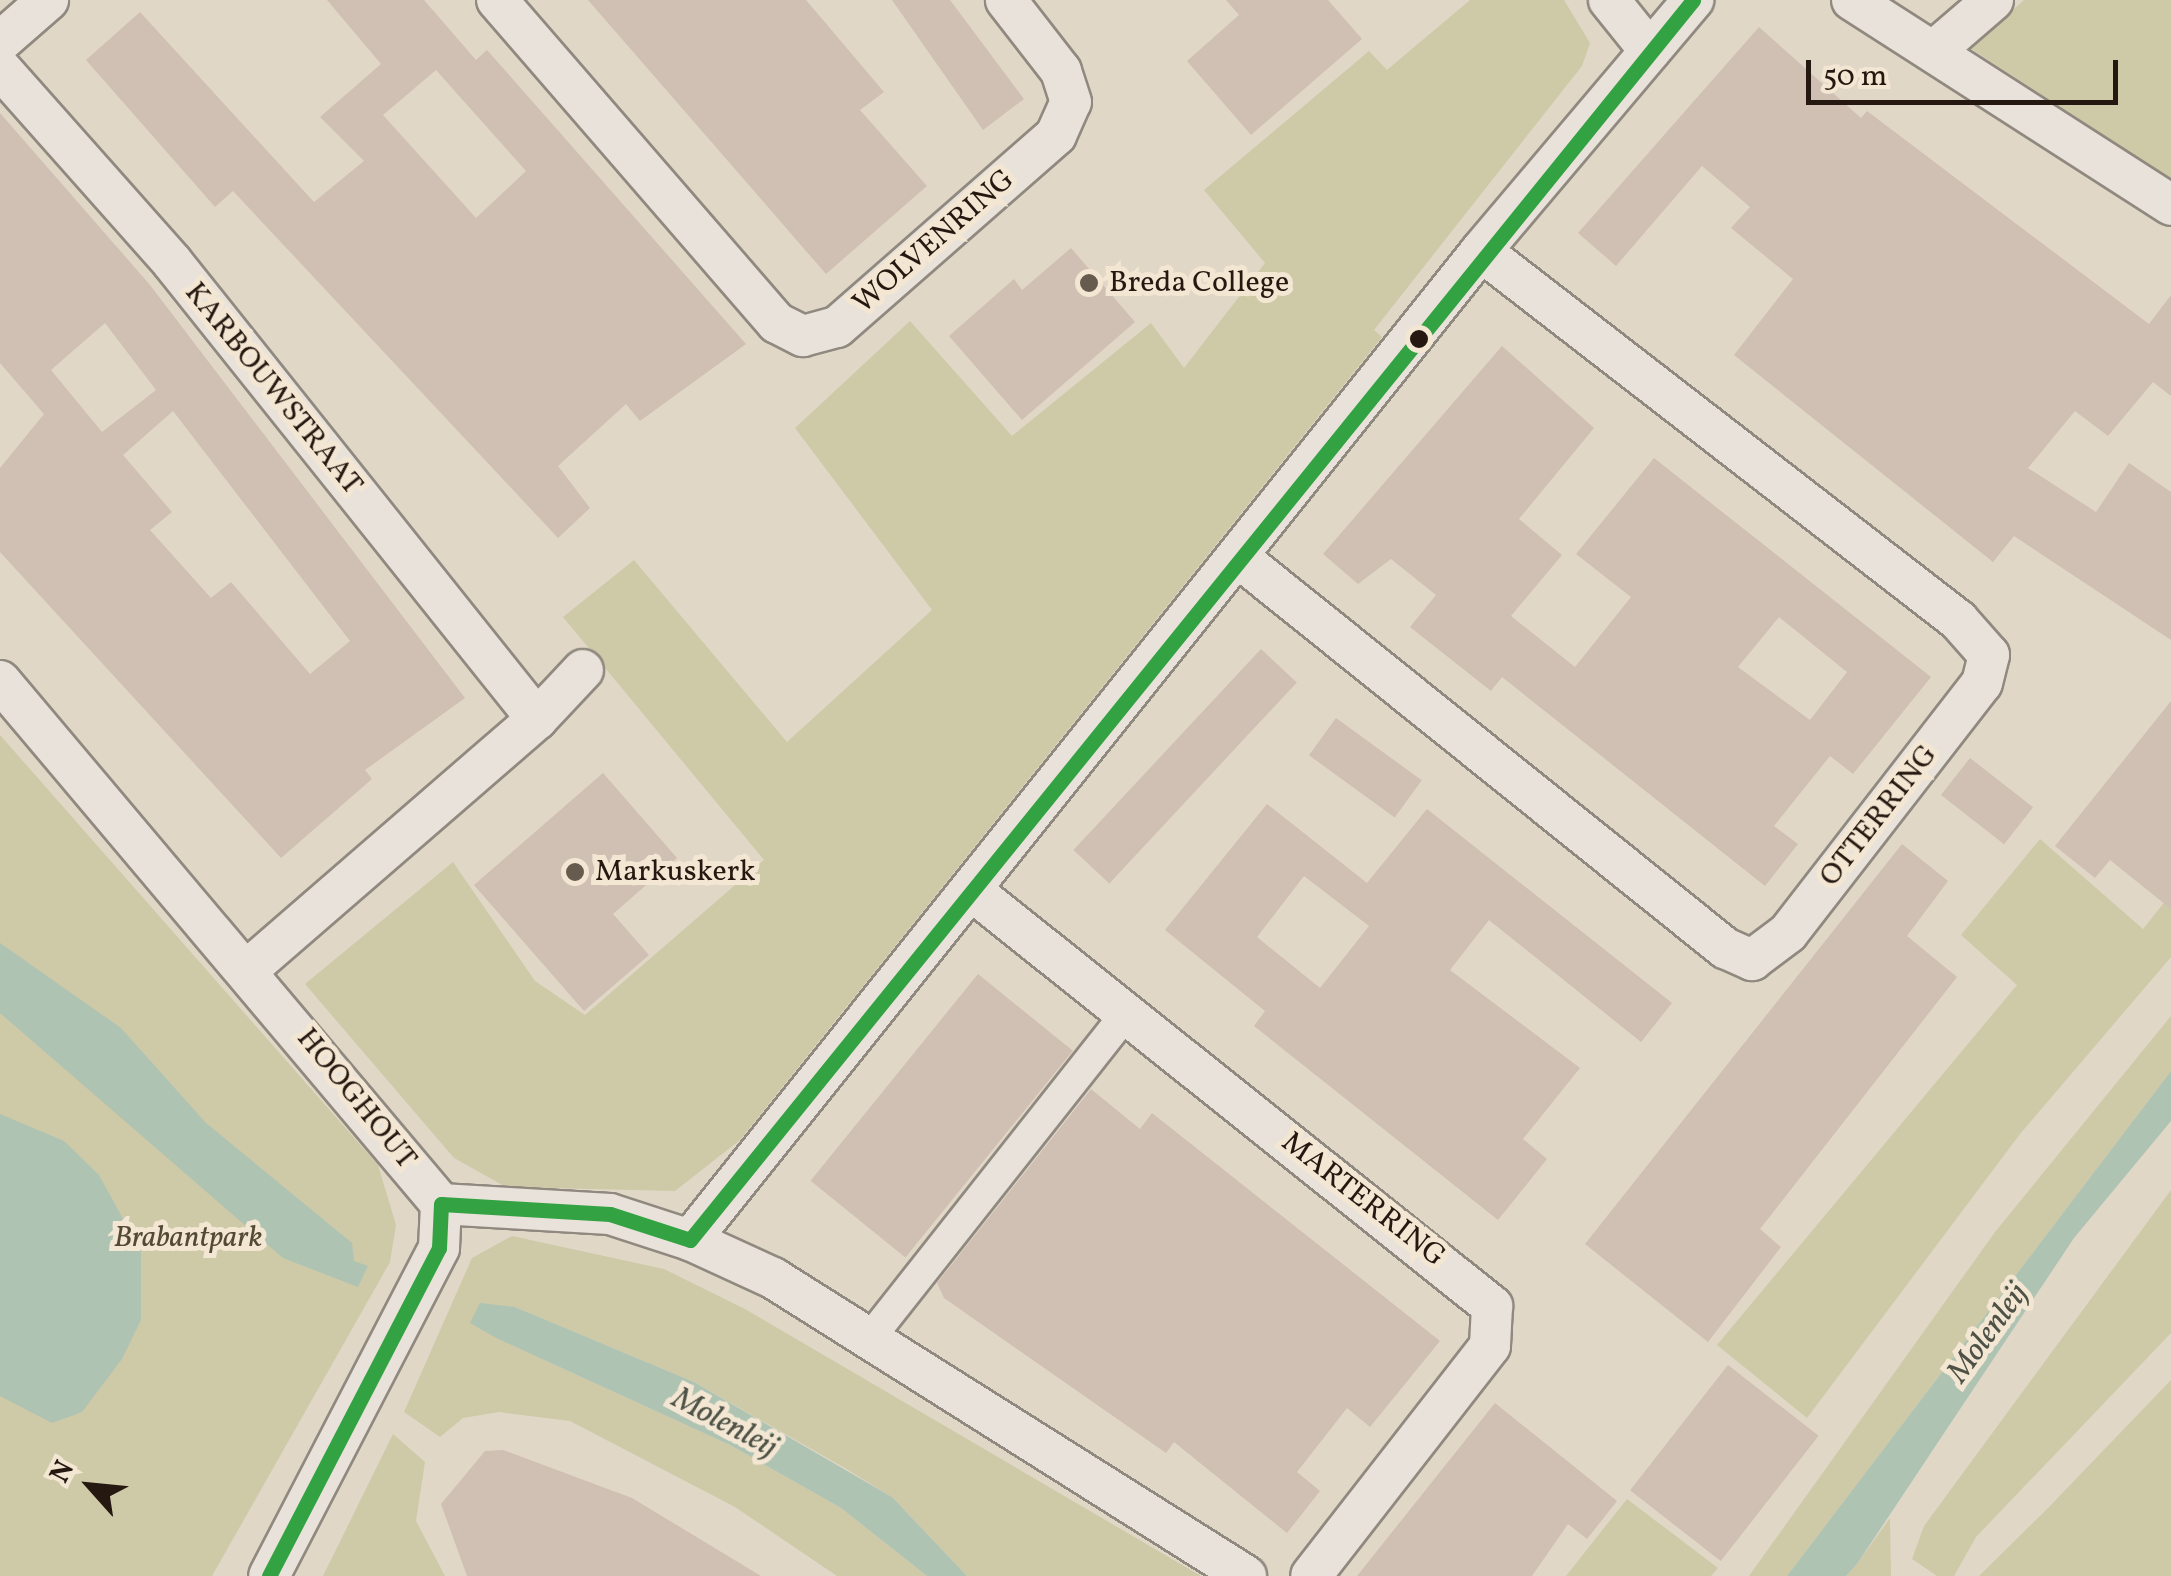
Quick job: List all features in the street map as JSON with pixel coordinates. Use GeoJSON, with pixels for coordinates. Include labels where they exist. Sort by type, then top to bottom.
{"type":"FeatureCollection","features":[{"type":"Feature","properties":{"kind":"street"},"geometry":{"type":"LineString","coordinates":[[0,42],[48,0]]}},
{"type":"Feature","properties":{"kind":"street","name":"WOLVENRING"},"geometry":{"type":"LineString","coordinates":[[497,0],[776,323],[803,336],[837,327],[1056,135],[1071,102],[1061,72],[1006,0]]}},
{"type":"Feature","properties":{"kind":"street"},"geometry":{"type":"LineString","coordinates":[[1609,0],[1650,51]]}},
{"type":"Feature","properties":{"kind":"street"},"geometry":{"type":"LineString","coordinates":[[690,1240],[1481,251],[1693,0]]}},
{"type":"Feature","properties":{"kind":"street"},"geometry":{"type":"LineString","coordinates":[[1852,0],[2171,205]]}},
{"type":"Feature","properties":{"kind":"street"},"geometry":{"type":"LineString","coordinates":[[1934,51],[1992,0]]}},
{"type":"Feature","properties":{"kind":"street","name":"KARBOUWSTRAAT"},"geometry":{"type":"LineString","coordinates":[[0,68],[172,262],[536,719]]}},
{"type":"Feature","properties":{"kind":"street","name":"OTTERRING"},"geometry":{"type":"LineString","coordinates":[[1238,557],[1725,948],[1752,960],[1812,902],[1982,683],[1989,656],[1958,620],[1481,251]]}},
{"type":"Feature","properties":{"kind":"street"},"geometry":{"type":"LineString","coordinates":[[250,968],[536,719],[583,670]]}},
{"type":"Feature","properties":{"kind":"street","name":"HOOGHOUT"},"geometry":{"type":"LineString","coordinates":[[0,681],[250,968],[441,1204]]}},
{"type":"Feature","properties":{"kind":"street","name":"MARTERRING"},"geometry":{"type":"LineString","coordinates":[[970,890],[1492,1306],[1490,1346],[1310,1576]]}},
{"type":"Feature","properties":{"kind":"street"},"geometry":{"type":"LineString","coordinates":[[870,1338],[1125,1015]]}},
{"type":"Feature","properties":{"kind":"street"},"geometry":{"type":"LineString","coordinates":[[268,1576],[438,1248],[441,1204],[610,1214],[690,1240],[870,1338],[1246,1576]]}},
{"type":"Feature","properties":{"kind":"green space"},"geometry":{"type":"Polygon","coordinates":[[[1470,0],[1564,0],[1590,43],[1582,66],[1374,330],[1382,337],[740,1140],[675,1191],[506,1187],[454,1158],[305,984],[453,862],[535,981],[585,1015],[764,860],[563,617],[634,560],[787,742],[932,610],[795,428],[910,321],[1012,436],[1151,323],[1184,368],[1265,263],[1204,190],[1369,51],[1387,70],[1470,0]]]}},
{"type":"Feature","properties":{"kind":"green space"},"geometry":{"type":"Polygon","coordinates":[[[2024,0],[2171,0],[2171,179],[1970,48],[2024,0]]]}},
{"type":"Feature","properties":{"kind":"green space","name":"Brabantpark"},"geometry":{"type":"Polygon","coordinates":[[[0,735],[378,1165],[396,1225],[390,1262],[212,1576],[0,1576],[0,735]]]}},
{"type":"Feature","properties":{"kind":"green space"},"geometry":{"type":"Polygon","coordinates":[[[2040,839],[2143,929],[2171,894],[2171,957],[2020,1134],[1807,1418],[1717,1345],[2017,985],[1961,935],[2040,839]]]}},
{"type":"Feature","properties":{"kind":"green space"},"geometry":{"type":"Polygon","coordinates":[[[2171,1016],[2171,1071],[1787,1576],[1749,1576],[1995,1232],[2171,1016]]]}},
{"type":"Feature","properties":{"kind":"green space"},"geometry":{"type":"Polygon","coordinates":[[[2171,1190],[2171,1333],[1976,1537],[1954,1576],[1937,1576],[1912,1559],[1924,1526],[2171,1190]]]}},
{"type":"Feature","properties":{"kind":"green space"},"geometry":{"type":"Polygon","coordinates":[[[512,1236],[664,1269],[745,1309],[1201,1576],[967,1576],[892,1497],[843,1467],[694,1382],[515,1307],[498,1339],[730,1445],[841,1508],[927,1576],[837,1576],[735,1507],[570,1421],[499,1412],[463,1418],[440,1437],[404,1412],[472,1258],[512,1236]]]}},
{"type":"Feature","properties":{"kind":"green space"},"geometry":{"type":"Polygon","coordinates":[[[2171,1380],[2171,1576],[1979,1576],[2049,1507],[2171,1380]]]}},
{"type":"Feature","properties":{"kind":"green space"},"geometry":{"type":"Polygon","coordinates":[[[393,1434],[425,1462],[416,1521],[445,1576],[323,1576],[393,1434]]]}},
{"type":"Feature","properties":{"kind":"green space"},"geometry":{"type":"Polygon","coordinates":[[[1627,1499],[1718,1568],[1711,1576],[1566,1576],[1627,1499]]]}},
{"type":"Feature","properties":{"kind":"green space"},"geometry":{"type":"Polygon","coordinates":[[[1890,1518],[1891,1576],[1846,1576],[1857,1564],[1890,1518]]]}},
{"type":"Feature","properties":{"kind":"water"},"geometry":{"type":"Polygon","coordinates":[[[0,943],[121,1028],[206,1123],[352,1243],[354,1261],[368,1266],[358,1287],[283,1258],[0,1013],[0,943]]]}},
{"type":"Feature","properties":{"kind":"water","name":"Molenleij"},"geometry":{"type":"Polygon","coordinates":[[[2171,1071],[2171,1121],[2074,1238],[1857,1564],[1846,1576],[1787,1576],[2171,1071]]]}},
{"type":"Feature","properties":{"kind":"water"},"geometry":{"type":"Polygon","coordinates":[[[0,1114],[64,1141],[99,1175],[141,1252],[141,1320],[122,1359],[82,1412],[52,1423],[0,1396],[0,1114]]]}},
{"type":"Feature","properties":{"kind":"water","name":"Molenleij"},"geometry":{"type":"Polygon","coordinates":[[[480,1303],[515,1307],[694,1382],[892,1497],[967,1576],[927,1576],[841,1508],[730,1445],[498,1339],[470,1323],[480,1303]]]}},
{"type":"Feature","properties":{"kind":"building"},"geometry":{"type":"Polygon","coordinates":[[[327,0],[424,0],[476,60],[487,50],[746,344],[640,421],[626,404],[558,466],[590,508],[558,538],[233,191],[215,207],[86,60],[140,12],[314,202],[364,161],[320,117],[381,64],[327,0]],[[436,70],[383,115],[476,218],[526,171],[436,70]]]}},
{"type":"Feature","properties":{"kind":"building"},"geometry":{"type":"Polygon","coordinates":[[[588,0],[806,0],[884,92],[860,110],[927,186],[826,274],[588,0]]]}},
{"type":"Feature","properties":{"kind":"building"},"geometry":{"type":"Polygon","coordinates":[[[892,0],[950,0],[1024,99],[983,130],[892,0]]]}},
{"type":"Feature","properties":{"kind":"building"},"geometry":{"type":"Polygon","coordinates":[[[1226,0],[1328,0],[1362,39],[1251,135],[1187,61],[1239,15],[1226,0]]]}},
{"type":"Feature","properties":{"kind":"building"},"geometry":{"type":"Polygon","coordinates":[[[1759,27],[1861,118],[1867,111],[2149,324],[2171,295],[2171,396],[2153,382],[2108,436],[2075,411],[2028,468],[2096,512],[2129,463],[2171,492],[2171,640],[2014,536],[1993,562],[1734,355],[1793,279],[1731,228],[1750,207],[1702,166],[1616,266],[1578,233],[1759,27]]]}},
{"type":"Feature","properties":{"kind":"building"},"geometry":{"type":"Polygon","coordinates":[[[0,113],[150,285],[465,698],[365,770],[372,779],[281,858],[0,552],[0,468],[44,414],[0,363],[0,113]],[[105,323],[51,370],[102,432],[156,390],[105,323]],[[173,411],[123,455],[172,512],[150,530],[211,598],[231,582],[310,674],[350,641],[173,411]]]}},
{"type":"Feature","properties":{"kind":"building"},"geometry":{"type":"Polygon","coordinates":[[[1071,248],[1135,322],[1022,420],[949,336],[1014,279],[1022,290],[1071,248]]]}},
{"type":"Feature","properties":{"kind":"building"},"geometry":{"type":"Polygon","coordinates":[[[1502,346],[1594,428],[1519,519],[1562,555],[1511,616],[1575,667],[1631,597],[1576,554],[1654,458],[1931,677],[1853,774],[1830,756],[1774,826],[1798,844],[1765,886],[1502,677],[1491,691],[1410,627],[1436,595],[1391,559],[1358,584],[1323,554],[1502,346]],[[1779,617],[1738,667],[1810,720],[1847,672],[1779,617]]]}},
{"type":"Feature","properties":{"kind":"building"},"geometry":{"type":"Polygon","coordinates":[[[1261,649],[1297,682],[1109,884],[1073,850],[1261,649]]]}},
{"type":"Feature","properties":{"kind":"building"},"geometry":{"type":"Polygon","coordinates":[[[2171,701],[2171,909],[2110,860],[2095,878],[2055,846],[2171,701]]]}},
{"type":"Feature","properties":{"kind":"building"},"geometry":{"type":"Polygon","coordinates":[[[1336,718],[1422,780],[1395,818],[1309,755],[1336,718]]]}},
{"type":"Feature","properties":{"kind":"building"},"geometry":{"type":"Polygon","coordinates":[[[1970,758],[2033,807],[2004,844],[1941,795],[1970,758]]]}},
{"type":"Feature","properties":{"kind":"building","name":"Markuskerk"},"geometry":{"type":"Polygon","coordinates":[[[603,773],[677,858],[613,914],[649,955],[584,1011],[474,885],[603,773]]]}},
{"type":"Feature","properties":{"kind":"building"},"geometry":{"type":"Polygon","coordinates":[[[1267,804],[1367,883],[1427,809],[1672,1003],[1641,1042],[1489,920],[1450,970],[1580,1068],[1523,1139],[1547,1159],[1498,1220],[1254,1026],[1265,1011],[1165,930],[1267,804]],[[1304,876],[1257,937],[1320,988],[1369,926],[1304,876]]]}},
{"type":"Feature","properties":{"kind":"building"},"geometry":{"type":"Polygon","coordinates":[[[1902,844],[1948,881],[1907,936],[1957,977],[1760,1229],[1781,1247],[1708,1342],[1585,1244],[1902,844]]]}},
{"type":"Feature","properties":{"kind":"building"},"geometry":{"type":"Polygon","coordinates":[[[978,974],[1073,1051],[905,1257],[811,1181],[978,974]]]}},
{"type":"Feature","properties":{"kind":"building"},"geometry":{"type":"Polygon","coordinates":[[[1091,1089],[1140,1129],[1152,1113],[1440,1341],[1370,1427],[1347,1408],[1297,1472],[1320,1491],[1287,1533],[1174,1442],[1166,1453],[944,1298],[937,1283],[1091,1089]]]}},
{"type":"Feature","properties":{"kind":"building"},"geometry":{"type":"Polygon","coordinates":[[[1728,1365],[1819,1436],[1721,1561],[1630,1490],[1728,1365]]]}},
{"type":"Feature","properties":{"kind":"building"},"geometry":{"type":"Polygon","coordinates":[[[1495,1403],[1617,1501],[1587,1539],[1568,1524],[1532,1576],[1357,1576],[1495,1403]]]}},
{"type":"Feature","properties":{"kind":"building"},"geometry":{"type":"Polygon","coordinates":[[[503,1450],[632,1498],[761,1576],[467,1576],[441,1504],[485,1451],[503,1450]]]}},
{"type":"Feature","properties":{"kind":"transit line"},"geometry":{"type":"LineString","coordinates":[[441,1204],[610,1214],[690,1240],[1693,0]]}},
{"type":"Feature","properties":{"kind":"transit line"},"geometry":{"type":"LineString","coordinates":[[269,1576],[439,1248],[441,1204]]}},
{"type":"Feature","properties":{"kind":"place","name":"Breda College"},"geometry":{"type":"Point","coordinates":[1089,283]}},
{"type":"Feature","properties":{"kind":"place","name":"Markuskerk"},"geometry":{"type":"Point","coordinates":[575,872]}}]}
